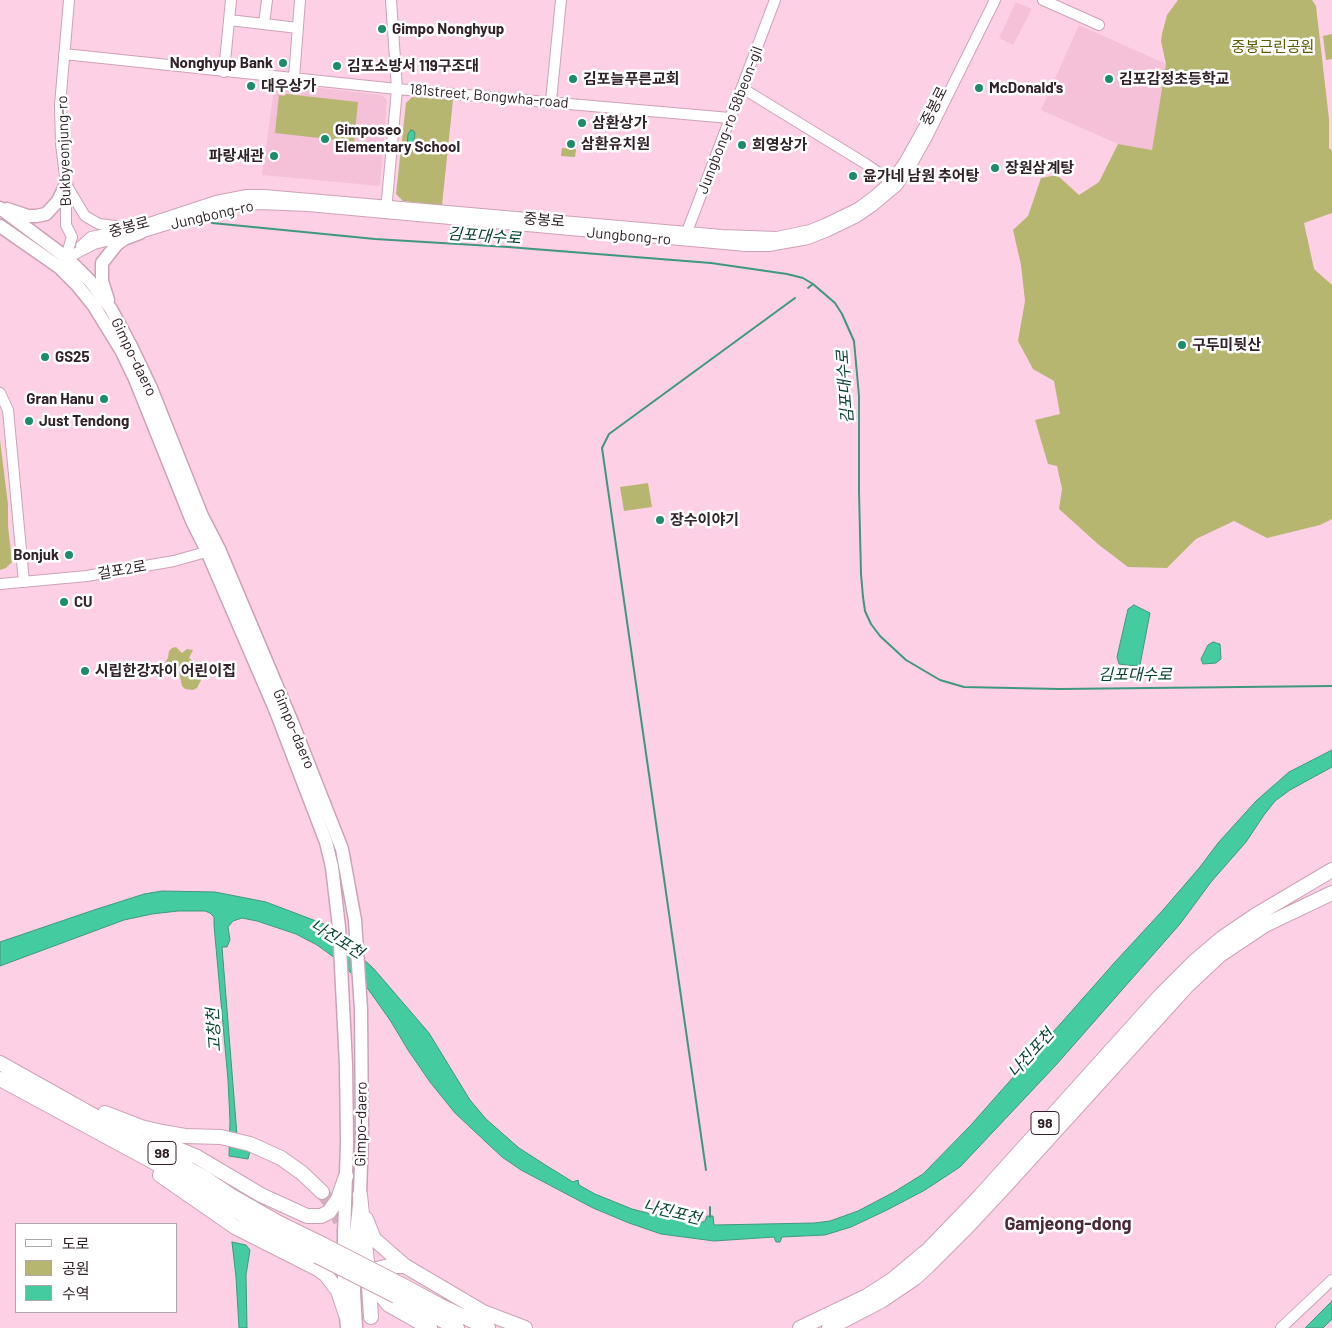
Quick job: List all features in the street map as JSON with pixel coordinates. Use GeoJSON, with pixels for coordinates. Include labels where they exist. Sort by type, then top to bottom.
{"type":"FeatureCollection","features":[{"type":"Feature","properties":{"kind":"highway"},"geometry":{"type":"LineString","coordinates":[[1280,902],[1332,870]]}},
{"type":"Feature","properties":{"kind":"highway","name":"98"},"geometry":{"type":"LineString","coordinates":[[800,1328],[867,1296],[892,1280],[927,1251],[980,1196],[1160,996],[1222,938],[1280,902],[1332,878]]}},
{"type":"Feature","properties":{"kind":"highway","name":"98"},"geometry":{"type":"LineString","coordinates":[[829,1328],[881,1301],[915,1278],[930,1265],[1186,987],[1220,955],[1258,930],[1332,893]]}},
{"type":"Feature","properties":{"kind":"highway"},"geometry":{"type":"LineString","coordinates":[[1278,919],[1332,900]]}},
{"type":"Feature","properties":{"kind":"highway","name":"98"},"geometry":{"type":"LineString","coordinates":[[0,1063],[205,1178],[238,1200],[279,1222],[320,1257]]}},
{"type":"Feature","properties":{"kind":"highway","name":"98"},"geometry":{"type":"LineString","coordinates":[[0,1079],[189,1181],[260,1226],[457,1328]]}},
{"type":"Feature","properties":{"kind":"highway"},"geometry":{"type":"LineString","coordinates":[[36,1083],[141,1127],[173,1134],[222,1137],[250,1144],[281,1158],[302,1173],[322,1192]]}},
{"type":"Feature","properties":{"kind":"highway"},"geometry":{"type":"LineString","coordinates":[[81,1108],[197,1157],[261,1195],[307,1216],[321,1216],[329,1212],[338,1199],[346,1176]]}},
{"type":"Feature","properties":{"kind":"highway"},"geometry":{"type":"LineString","coordinates":[[360,1195],[368,1228],[374,1239],[405,1266],[483,1312],[525,1328]]}},
{"type":"Feature","properties":{"kind":"highway"},"geometry":{"type":"LineString","coordinates":[[360,1195],[368,1271],[369,1322]]}},
{"type":"Feature","properties":{"kind":"highway"},"geometry":{"type":"LineString","coordinates":[[320,1257],[338,1268],[355,1249]]}},
{"type":"Feature","properties":{"kind":"highway"},"geometry":{"type":"LineString","coordinates":[[320,1257],[326,1275],[338,1291],[346,1321]]}},
{"type":"Feature","properties":{"kind":"highway"},"geometry":{"type":"LineString","coordinates":[[344,1290],[354,1279],[368,1271],[389,1266],[405,1266]]}},
{"type":"Feature","properties":{"kind":"highway"},"geometry":{"type":"LineString","coordinates":[[389,1266],[380,1274],[378,1280],[380,1294],[395,1295],[430,1328]]}},
{"type":"Feature","properties":{"kind":"highway"},"geometry":{"type":"LineString","coordinates":[[369,1322],[377,1309],[395,1295]]}},
{"type":"Feature","properties":{"kind":"highway","name":"98"},"geometry":{"type":"LineString","coordinates":[[395,1295],[439,1305],[488,1328]]}},
{"type":"Feature","properties":{"kind":"main road"},"geometry":{"type":"LineString","coordinates":[[0,208],[28,216],[42,216],[54,207],[66,184]]}},
{"type":"Feature","properties":{"kind":"main road","name":"Gimpo-daero"},"geometry":{"type":"LineString","coordinates":[[0,208],[63,262],[77,285],[94,306],[121,350],[192,521],[212,549],[324,801],[342,849],[351,893],[358,945],[361,1009],[362,1125],[360,1195],[354,1279],[356,1328]]}},
{"type":"Feature","properties":{"kind":"main road","name":"Gimpo-daero"},"geometry":{"type":"LineString","coordinates":[[0,226],[63,262],[90,281],[111,310],[131,346],[151,388],[202,516],[212,549],[326,842],[332,867],[339,927],[346,1065],[344,1263],[346,1321]]}},
{"type":"Feature","properties":{"kind":"main road"},"geometry":{"type":"LineString","coordinates":[[111,310],[102,281],[102,263],[117,244],[137,230]]}},
{"type":"Feature","properties":{"kind":"street","name":"Bukbyeonjung-ro"},"geometry":{"type":"LineString","coordinates":[[63,262],[72,237],[66,225],[66,184],[60,123],[69,0]]}},
{"type":"Feature","properties":{"kind":"street"},"geometry":{"type":"LineString","coordinates":[[224,72],[231,0]]}},
{"type":"Feature","properties":{"kind":"street"},"geometry":{"type":"LineString","coordinates":[[264,24],[267,0]]}},
{"type":"Feature","properties":{"kind":"street"},"geometry":{"type":"LineString","coordinates":[[294,78],[300,0]]}},
{"type":"Feature","properties":{"kind":"street"},"geometry":{"type":"LineString","coordinates":[[386,209],[397,89],[391,0]]}},
{"type":"Feature","properties":{"kind":"street"},"geometry":{"type":"LineString","coordinates":[[552,101],[560,0]]}},
{"type":"Feature","properties":{"kind":"street","name":"Jungbong-ro 58beon-gil"},"geometry":{"type":"LineString","coordinates":[[685,236],[775,0]]}},
{"type":"Feature","properties":{"kind":"street","name":"중봉로"},"geometry":{"type":"LineString","coordinates":[[894,183],[987,0]]}},
{"type":"Feature","properties":{"kind":"street","name":"Jungbong-ro"},"geometry":{"type":"LineString","coordinates":[[137,230],[246,204],[274,204],[386,209],[685,236],[757,246],[808,239],[828,232],[857,217],[880,201],[920,150],[995,0]]}},
{"type":"Feature","properties":{"kind":"street"},"geometry":{"type":"LineString","coordinates":[[1043,0],[1099,26]]}},
{"type":"Feature","properties":{"kind":"street"},"geometry":{"type":"LineString","coordinates":[[229,20],[298,28]]}},
{"type":"Feature","properties":{"kind":"street","name":"181street, Bongwha-road"},"geometry":{"type":"LineString","coordinates":[[64,54],[397,89],[730,118]]}},
{"type":"Feature","properties":{"kind":"street"},"geometry":{"type":"LineString","coordinates":[[742,88],[894,183]]}},
{"type":"Feature","properties":{"kind":"street"},"geometry":{"type":"LineString","coordinates":[[66,184],[79,208],[90,220],[108,226],[137,230]]}},
{"type":"Feature","properties":{"kind":"street","name":"중봉로"},"geometry":{"type":"LineString","coordinates":[[63,262],[94,244],[137,230]]}},
{"type":"Feature","properties":{"kind":"street"},"geometry":{"type":"LineString","coordinates":[[0,393],[8,410],[24,579]]}},
{"type":"Feature","properties":{"kind":"street","name":"걸포2로"},"geometry":{"type":"LineString","coordinates":[[0,584],[24,579],[88,572],[212,549]]}},
{"type":"Feature","properties":{"kind":"street","name":"걸포2로"},"geometry":{"type":"LineString","coordinates":[[0,579],[24,579]]}},
{"type":"Feature","properties":{"kind":"street"},"geometry":{"type":"LineString","coordinates":[[1281,1328],[1332,1280]]}},
{"type":"Feature","properties":{"kind":"shaded area"},"geometry":{"type":"Polygon","coordinates":[[[1016,2],[1032,9],[1013,45],[999,38],[1016,2]]]}},
{"type":"Feature","properties":{"kind":"shaded area","name":"김포감정초등학교"},"geometry":{"type":"Polygon","coordinates":[[[1079,25],[1166,64],[1152,150],[1118,144],[1041,110],[1079,25]]]}},
{"type":"Feature","properties":{"kind":"shaded area","name":"Gimposeo Elementary School"},"geometry":{"type":"Polygon","coordinates":[[[275,83],[382,95],[387,101],[380,186],[262,175],[275,83]]]}},
{"type":"Feature","properties":{"kind":"green space","name":"중봉근린공원"},"geometry":{"type":"Polygon","coordinates":[[[1178,0],[1312,0],[1316,6],[1329,119],[1329,148],[1332,151],[1332,213],[1304,223],[1314,269],[1332,285],[1332,519],[1320,525],[1267,538],[1234,521],[1196,539],[1167,568],[1128,567],[1099,545],[1059,509],[1062,489],[1057,466],[1048,464],[1035,420],[1060,414],[1054,381],[1033,369],[1018,341],[1025,301],[1021,265],[1013,230],[1028,216],[1041,178],[1057,175],[1079,195],[1099,182],[1118,144],[1152,150],[1166,64],[1161,41],[1162,34],[1167,15],[1178,0]]]}},
{"type":"Feature","properties":{"kind":"green space"},"geometry":{"type":"Polygon","coordinates":[[[1332,34],[1332,59],[1326,60],[1323,36],[1332,34]]]}},
{"type":"Feature","properties":{"kind":"green space"},"geometry":{"type":"Polygon","coordinates":[[[286,94],[358,102],[354,142],[275,133],[279,95],[285,96],[286,94]]]}},
{"type":"Feature","properties":{"kind":"green space"},"geometry":{"type":"Polygon","coordinates":[[[412,97],[453,100],[442,205],[403,201],[396,194],[406,103],[412,97]]]}},
{"type":"Feature","properties":{"kind":"green space"},"geometry":{"type":"Polygon","coordinates":[[[562,148],[576,149],[575,157],[561,156],[562,148]]]}},
{"type":"Feature","properties":{"kind":"green space"},"geometry":{"type":"Polygon","coordinates":[[[0,440],[8,504],[8,526],[12,562],[6,568],[0,570],[0,440]]]}},
{"type":"Feature","properties":{"kind":"green space"},"geometry":{"type":"Polygon","coordinates":[[[648,483],[652,507],[624,511],[620,487],[648,483]]]}},
{"type":"Feature","properties":{"kind":"green space"},"geometry":{"type":"Polygon","coordinates":[[[176,647],[182,653],[187,649],[193,650],[189,658],[196,663],[201,680],[197,688],[193,690],[185,689],[182,686],[177,662],[173,662],[166,669],[165,663],[169,651],[176,647]]]}},
{"type":"Feature","properties":{"kind":"water"},"geometry":{"type":"Polygon","coordinates":[[[411,130],[415,134],[413,146],[410,148],[407,146],[408,134],[411,130]]]}},
{"type":"Feature","properties":{"kind":"water"},"geometry":{"type":"Polygon","coordinates":[[[1134,605],[1150,613],[1140,665],[1136,666],[1119,664],[1117,657],[1128,609],[1134,605]]]}},
{"type":"Feature","properties":{"kind":"water"},"geometry":{"type":"Polygon","coordinates":[[[1213,642],[1220,644],[1221,659],[1216,663],[1203,664],[1201,659],[1208,645],[1213,642]]]}},
{"type":"Feature","properties":{"kind":"water","name":"나진포천"},"geometry":{"type":"Polygon","coordinates":[[[1332,750],[1332,767],[1290,790],[1275,801],[1246,842],[1211,882],[1180,924],[1056,1065],[960,1167],[925,1190],[887,1210],[851,1227],[825,1235],[782,1237],[780,1242],[776,1242],[774,1237],[714,1241],[661,1234],[593,1208],[521,1170],[502,1157],[455,1113],[430,1082],[368,989],[335,958],[317,945],[296,934],[257,921],[242,918],[233,921],[228,927],[230,940],[227,947],[222,947],[237,1135],[250,1151],[248,1159],[229,1156],[228,1080],[214,917],[210,913],[205,911],[178,911],[124,920],[0,966],[0,942],[144,894],[162,891],[215,892],[266,902],[324,924],[344,941],[374,969],[429,1033],[470,1100],[486,1119],[519,1148],[573,1182],[578,1180],[579,1185],[595,1194],[632,1209],[703,1222],[707,1216],[713,1216],[714,1225],[830,1221],[858,1211],[923,1174],[970,1126],[1163,910],[1218,843],[1256,801],[1289,772],[1332,750]]]}},
{"type":"Feature","properties":{"kind":"water"},"geometry":{"type":"Polygon","coordinates":[[[232,1242],[246,1245],[250,1250],[246,1275],[247,1328],[239,1328],[232,1242]]]}},
{"type":"Feature","properties":{"kind":"water"},"geometry":{"type":"Polygon","coordinates":[[[1332,1301],[1332,1319],[1323,1328],[1305,1328],[1332,1301]]]}},
{"type":"Feature","properties":{"kind":"waterway","name":"김포대수로"},"geometry":{"type":"LineString","coordinates":[[212,223],[375,239],[711,263],[803,278],[835,303],[854,341],[859,396],[861,574],[865,611],[871,624],[880,636],[906,660],[940,680],[964,687],[1059,689],[1332,686]]}},
{"type":"Feature","properties":{"kind":"waterway","name":"김포대수로"},"geometry":{"type":"LineString","coordinates":[[808,288],[813,284]]}},
{"type":"Feature","properties":{"kind":"waterway"},"geometry":{"type":"LineString","coordinates":[[706,1170],[602,448],[609,434],[795,298]]}},
{"type":"Feature","properties":{"kind":"waterway","name":"나진포천"},"geometry":{"type":"LineString","coordinates":[[710,1207],[710,1217]]}},
{"type":"Feature","properties":{"kind":"tunnel"},"geometry":{"type":"LineString","coordinates":[[322,1192],[335,1209],[345,1234]]}},
{"type":"Feature","properties":{"kind":"tunnel"},"geometry":{"type":"LineString","coordinates":[[356,1274],[365,1314]]}},
{"type":"Feature","properties":{"kind":"place","name":"Gimpo Nonghyup"},"geometry":{"type":"Point","coordinates":[382,29]}},
{"type":"Feature","properties":{"kind":"place","name":"Nonghyup Bank"},"geometry":{"type":"Point","coordinates":[283,63]}},
{"type":"Feature","properties":{"kind":"place","name":"김포소방서 119구조대"},"geometry":{"type":"Point","coordinates":[337,66]}},
{"type":"Feature","properties":{"kind":"place","name":"김포늘푸른교회"},"geometry":{"type":"Point","coordinates":[573,79]}},
{"type":"Feature","properties":{"kind":"place","name":"김포감정초등학교"},"geometry":{"type":"Point","coordinates":[1109,79]}},
{"type":"Feature","properties":{"kind":"place","name":"대우상가"},"geometry":{"type":"Point","coordinates":[251,86]}},
{"type":"Feature","properties":{"kind":"place","name":"McDonald's"},"geometry":{"type":"Point","coordinates":[979,88]}},
{"type":"Feature","properties":{"kind":"place","name":"삼환상가"},"geometry":{"type":"Point","coordinates":[582,123]}},
{"type":"Feature","properties":{"kind":"place","name":"Gimposeo Elementary School"},"geometry":{"type":"Point","coordinates":[325,139]}},
{"type":"Feature","properties":{"kind":"place","name":"삼환유치원"},"geometry":{"type":"Point","coordinates":[571,144]}},
{"type":"Feature","properties":{"kind":"place","name":"희영상가"},"geometry":{"type":"Point","coordinates":[742,145]}},
{"type":"Feature","properties":{"kind":"place","name":"파랑새관"},"geometry":{"type":"Point","coordinates":[274,156]}},
{"type":"Feature","properties":{"kind":"place","name":"장원삼계탕"},"geometry":{"type":"Point","coordinates":[995,168]}},
{"type":"Feature","properties":{"kind":"place","name":"윤가네 남원 추어탕"},"geometry":{"type":"Point","coordinates":[853,176]}},
{"type":"Feature","properties":{"kind":"place","name":"구두미뒷산"},"geometry":{"type":"Point","coordinates":[1182,345]}},
{"type":"Feature","properties":{"kind":"place","name":"GS25"},"geometry":{"type":"Point","coordinates":[45,357]}},
{"type":"Feature","properties":{"kind":"place","name":"Gran Hanu"},"geometry":{"type":"Point","coordinates":[104,399]}},
{"type":"Feature","properties":{"kind":"place","name":"Just Tendong"},"geometry":{"type":"Point","coordinates":[29,421]}},
{"type":"Feature","properties":{"kind":"place","name":"장수이야기"},"geometry":{"type":"Point","coordinates":[660,520]}},
{"type":"Feature","properties":{"kind":"place","name":"Bonjuk"},"geometry":{"type":"Point","coordinates":[69,555]}},
{"type":"Feature","properties":{"kind":"place","name":"CU"},"geometry":{"type":"Point","coordinates":[64,602]}},
{"type":"Feature","properties":{"kind":"place","name":"시립한강자이 어린이집"},"geometry":{"type":"Point","coordinates":[85,671]}},
{"type":"Feature","properties":{"kind":"district","name":"Gamjeong-dong"},"geometry":{"type":"Point","coordinates":[1068,1224]}},
{"type":"Feature","properties":{"kind":"water label","name":"고창천"},"geometry":{"type":"Point","coordinates":[214,1030]}}]}
